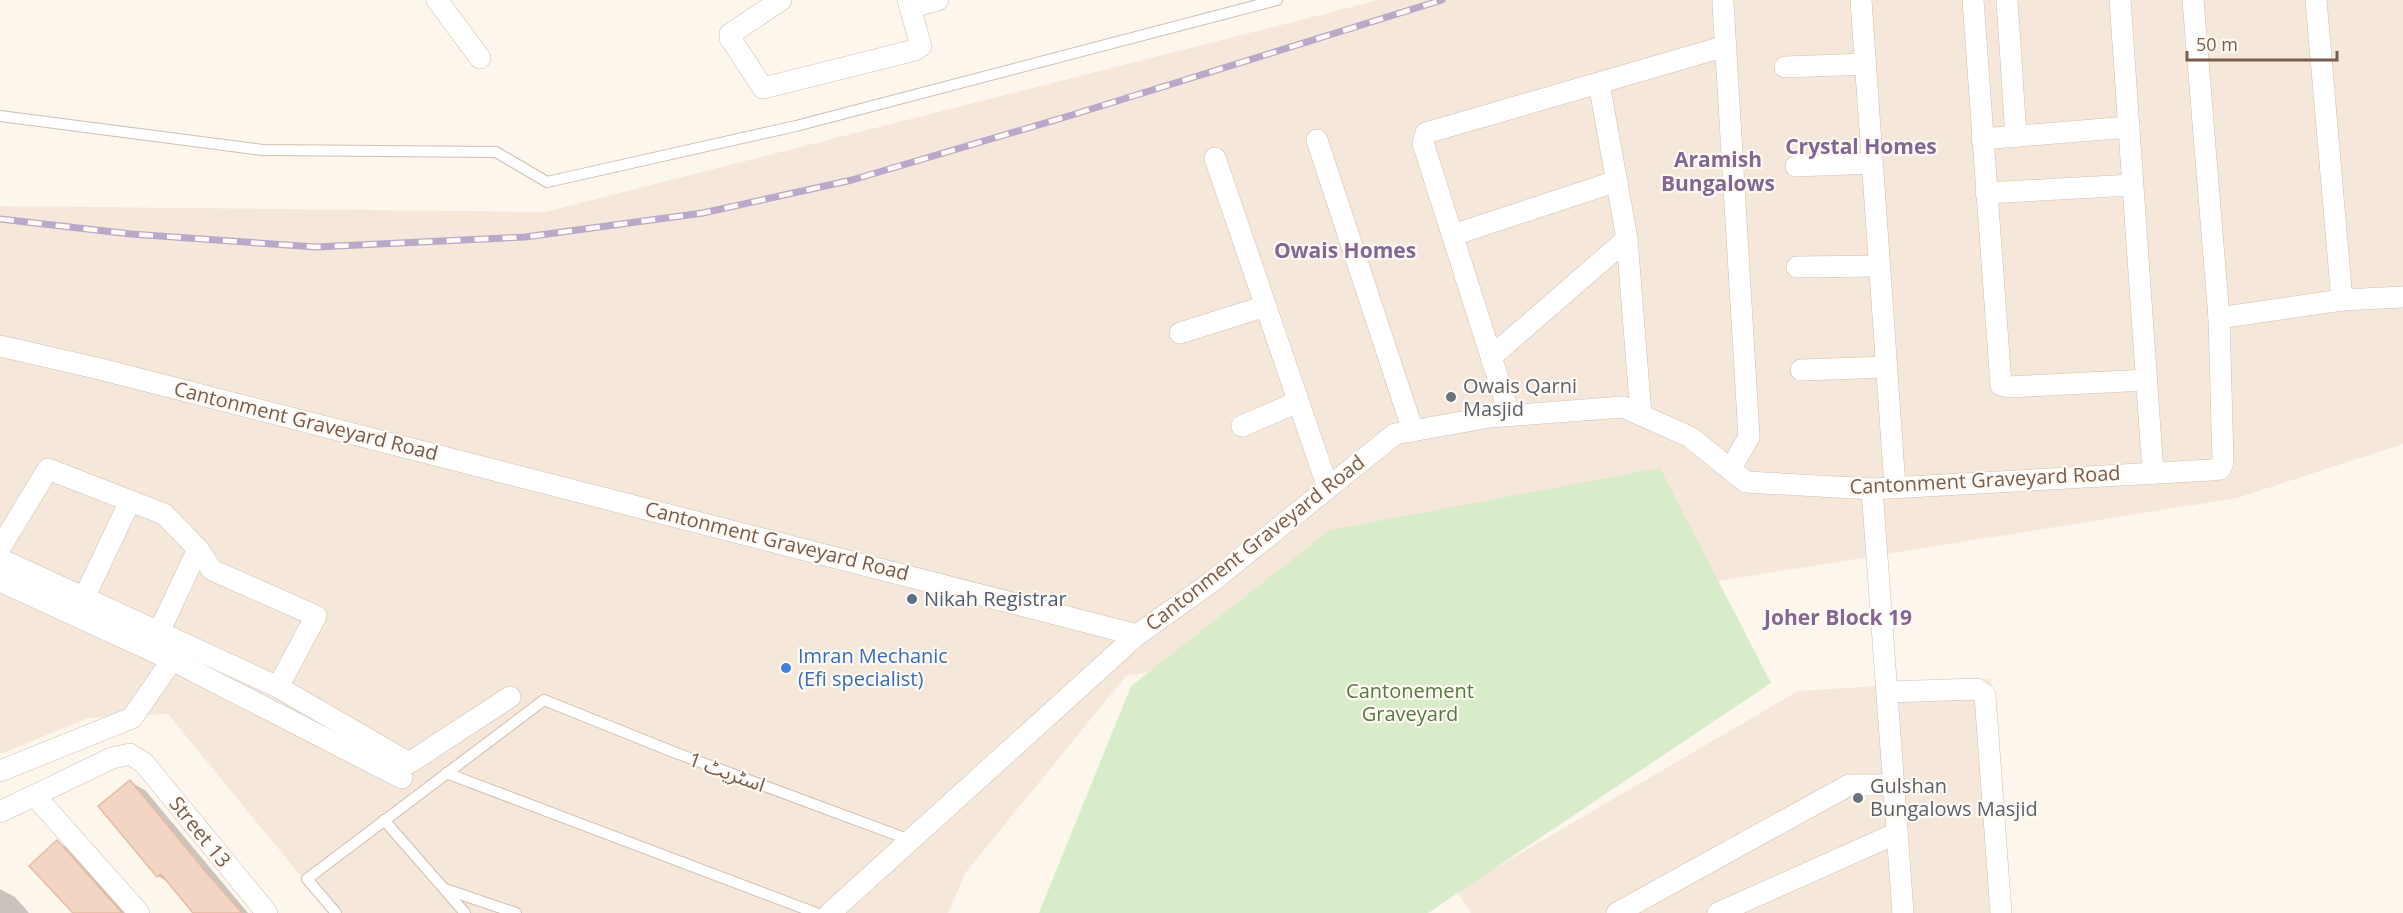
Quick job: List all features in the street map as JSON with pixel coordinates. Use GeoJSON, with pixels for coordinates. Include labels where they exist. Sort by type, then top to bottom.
{"type":"FeatureCollection","features":[{"type":"Feature","properties":{"kind":"street"},"geometry":{"type":"LineString","coordinates":[[437,0],[480,58]]}},
{"type":"Feature","properties":{"kind":"street"},"geometry":{"type":"LineString","coordinates":[[781,0],[730,34],[730,38],[763,88],[915,50],[921,46],[909,4],[938,0]]}},
{"type":"Feature","properties":{"kind":"street"},"geometry":{"type":"LineString","coordinates":[[1861,0],[1895,487]]}},
{"type":"Feature","properties":{"kind":"street"},"geometry":{"type":"LineString","coordinates":[[1973,0],[2001,385],[2008,387],[2147,380]]}},
{"type":"Feature","properties":{"kind":"street"},"geometry":{"type":"LineString","coordinates":[[2007,0],[2016,136]]}},
{"type":"Feature","properties":{"kind":"street"},"geometry":{"type":"LineString","coordinates":[[2120,0],[2152,473]]}},
{"type":"Feature","properties":{"kind":"street"},"geometry":{"type":"LineString","coordinates":[[2193,0],[2219,318],[2342,300],[2403,297]]}},
{"type":"Feature","properties":{"kind":"street"},"geometry":{"type":"LineString","coordinates":[[2316,0],[2342,300]]}},
{"type":"Feature","properties":{"kind":"street"},"geometry":{"type":"LineString","coordinates":[[1723,3],[1749,437],[1730,470]]}},
{"type":"Feature","properties":{"kind":"street"},"geometry":{"type":"LineString","coordinates":[[1510,416],[1423,142],[1426,133],[1726,46]]}},
{"type":"Feature","properties":{"kind":"street"},"geometry":{"type":"LineString","coordinates":[[1785,67],[1866,64]]}},
{"type":"Feature","properties":{"kind":"street"},"geometry":{"type":"LineString","coordinates":[[1599,83],[1627,239],[1641,415]]}},
{"type":"Feature","properties":{"kind":"street"},"geometry":{"type":"LineString","coordinates":[[1982,139],[2129,127]]}},
{"type":"Feature","properties":{"kind":"street"},"geometry":{"type":"LineString","coordinates":[[1317,140],[1413,431]]}},
{"type":"Feature","properties":{"kind":"street"},"geometry":{"type":"LineString","coordinates":[[1215,158],[1328,488]]}},
{"type":"Feature","properties":{"kind":"street"},"geometry":{"type":"LineString","coordinates":[[1796,166],[1872,163]]}},
{"type":"Feature","properties":{"kind":"street"},"geometry":{"type":"LineString","coordinates":[[1453,235],[1617,181]]}},
{"type":"Feature","properties":{"kind":"street"},"geometry":{"type":"LineString","coordinates":[[1986,193],[2132,185]]}},
{"type":"Feature","properties":{"kind":"street"},"geometry":{"type":"LineString","coordinates":[[1491,357],[1627,239]]}},
{"type":"Feature","properties":{"kind":"street"},"geometry":{"type":"LineString","coordinates":[[1797,267],[1880,266]]}},
{"type":"Feature","properties":{"kind":"street"},"geometry":{"type":"LineString","coordinates":[[1180,333],[1266,306]]}},
{"type":"Feature","properties":{"kind":"street","name":"Cantonment Graveyard Road"},"geometry":{"type":"LineString","coordinates":[[0,346],[111,371],[1137,635],[1210,583],[1395,434],[1510,416],[1623,407],[1690,437],[1746,482],[1872,489],[2220,469],[2223,462],[2219,318]]}},
{"type":"Feature","properties":{"kind":"street"},"geometry":{"type":"LineString","coordinates":[[1801,370],[1887,367]]}},
{"type":"Feature","properties":{"kind":"street"},"geometry":{"type":"LineString","coordinates":[[1242,426],[1298,402]]}},
{"type":"Feature","properties":{"kind":"street"},"geometry":{"type":"LineString","coordinates":[[0,548],[48,469],[164,514],[198,549],[212,570],[316,616],[279,687]]}},
{"type":"Feature","properties":{"kind":"street"},"geometry":{"type":"LineString","coordinates":[[1872,489],[1903,913]]}},
{"type":"Feature","properties":{"kind":"street"},"geometry":{"type":"LineString","coordinates":[[84,597],[130,501]]}},
{"type":"Feature","properties":{"kind":"street"},"geometry":{"type":"LineString","coordinates":[[159,632],[198,549]]}},
{"type":"Feature","properties":{"kind":"street"},"geometry":{"type":"LineString","coordinates":[[0,559],[279,687],[409,763],[510,697]]}},
{"type":"Feature","properties":{"kind":"street"},"geometry":{"type":"LineString","coordinates":[[0,581],[172,660],[402,778]]}},
{"type":"Feature","properties":{"kind":"street"},"geometry":{"type":"LineString","coordinates":[[831,913],[1137,635]]}},
{"type":"Feature","properties":{"kind":"street"},"geometry":{"type":"LineString","coordinates":[[0,771],[132,718],[172,660]]}},
{"type":"Feature","properties":{"kind":"street"},"geometry":{"type":"LineString","coordinates":[[1888,692],[1977,689],[1985,695],[2001,913]]}},
{"type":"Feature","properties":{"kind":"street","name":"Street 13"},"geometry":{"type":"LineString","coordinates":[[35,796],[112,758],[130,754],[144,763],[267,913]]}},
{"type":"Feature","properties":{"kind":"street"},"geometry":{"type":"LineString","coordinates":[[1617,913],[1849,785],[1894,785]]}},
{"type":"Feature","properties":{"kind":"street"},"geometry":{"type":"LineString","coordinates":[[0,812],[35,796],[139,913]]}},
{"type":"Feature","properties":{"kind":"street"},"geometry":{"type":"LineString","coordinates":[[1718,913],[1897,833]]}},
{"type":"Feature","properties":{"kind":"lane"},"geometry":{"type":"LineString","coordinates":[[0,116],[263,150],[496,152],[547,182],[796,126],[1277,0]]}},
{"type":"Feature","properties":{"kind":"lane","name":"اسٹریٹ 1"},"geometry":{"type":"LineString","coordinates":[[446,773],[544,700],[676,753],[910,840]]}},
{"type":"Feature","properties":{"kind":"lane"},"geometry":{"type":"LineString","coordinates":[[336,913],[307,879],[446,773],[816,913]]}},
{"type":"Feature","properties":{"kind":"lane"},"geometry":{"type":"LineString","coordinates":[[384,820],[465,913]]}},
{"type":"Feature","properties":{"kind":"lane"},"geometry":{"type":"LineString","coordinates":[[445,889],[516,913]]}},
{"type":"Feature","properties":{"kind":"shaded area"},"geometry":{"type":"Polygon","coordinates":[[[1379,0],[2403,0],[2403,444],[2237,498],[1126,676],[966,872],[948,913],[331,913],[168,714],[88,718],[0,754],[0,206],[545,212],[1379,0]]]}},
{"type":"Feature","properties":{"kind":"shaded area"},"geometry":{"type":"Polygon","coordinates":[[[1991,679],[2010,913],[1471,913],[1456,891],[1798,691],[1991,679]]]}},
{"type":"Feature","properties":{"kind":"green space","name":"Cantonement Graveyard"},"geometry":{"type":"Polygon","coordinates":[[[1660,468],[1771,683],[1428,913],[1039,913],[1131,686],[1330,530],[1660,468]]]}},
{"type":"Feature","properties":{"kind":"building"},"geometry":{"type":"Polygon","coordinates":[[[130,780],[242,913],[193,913],[161,874],[157,877],[98,806],[130,780]]]}},
{"type":"Feature","properties":{"kind":"building"},"geometry":{"type":"Polygon","coordinates":[[[57,840],[122,913],[73,913],[29,866],[57,840]]]}},
{"type":"Feature","properties":{"kind":"railway"},"geometry":{"type":"LineString","coordinates":[[0,219],[131,234],[316,247],[525,237],[703,213],[852,180],[1072,115],[1442,0]]}},
{"type":"Feature","properties":{"kind":"place","name":"Owais Qarni Masjid"},"geometry":{"type":"Point","coordinates":[1451,397]}},
{"type":"Feature","properties":{"kind":"place","name":"Nikah Registrar"},"geometry":{"type":"Point","coordinates":[912,599]}},
{"type":"Feature","properties":{"kind":"place","name":"Imran Mechanic (Efi specialist)"},"geometry":{"type":"Point","coordinates":[786,668]}},
{"type":"Feature","properties":{"kind":"place","name":"Gulshan Bungalows Masjid"},"geometry":{"type":"Point","coordinates":[1858,798]}},
{"type":"Feature","properties":{"kind":"district","name":"Crystal Homes"},"geometry":{"type":"Point","coordinates":[1861,147]}},
{"type":"Feature","properties":{"kind":"district","name":"Aramish Bungalows"},"geometry":{"type":"Point","coordinates":[1718,172]}},
{"type":"Feature","properties":{"kind":"district","name":"Owais Homes"},"geometry":{"type":"Point","coordinates":[1345,251]}},
{"type":"Feature","properties":{"kind":"district","name":"Joher Block 19"},"geometry":{"type":"Point","coordinates":[1838,618]}}]}
